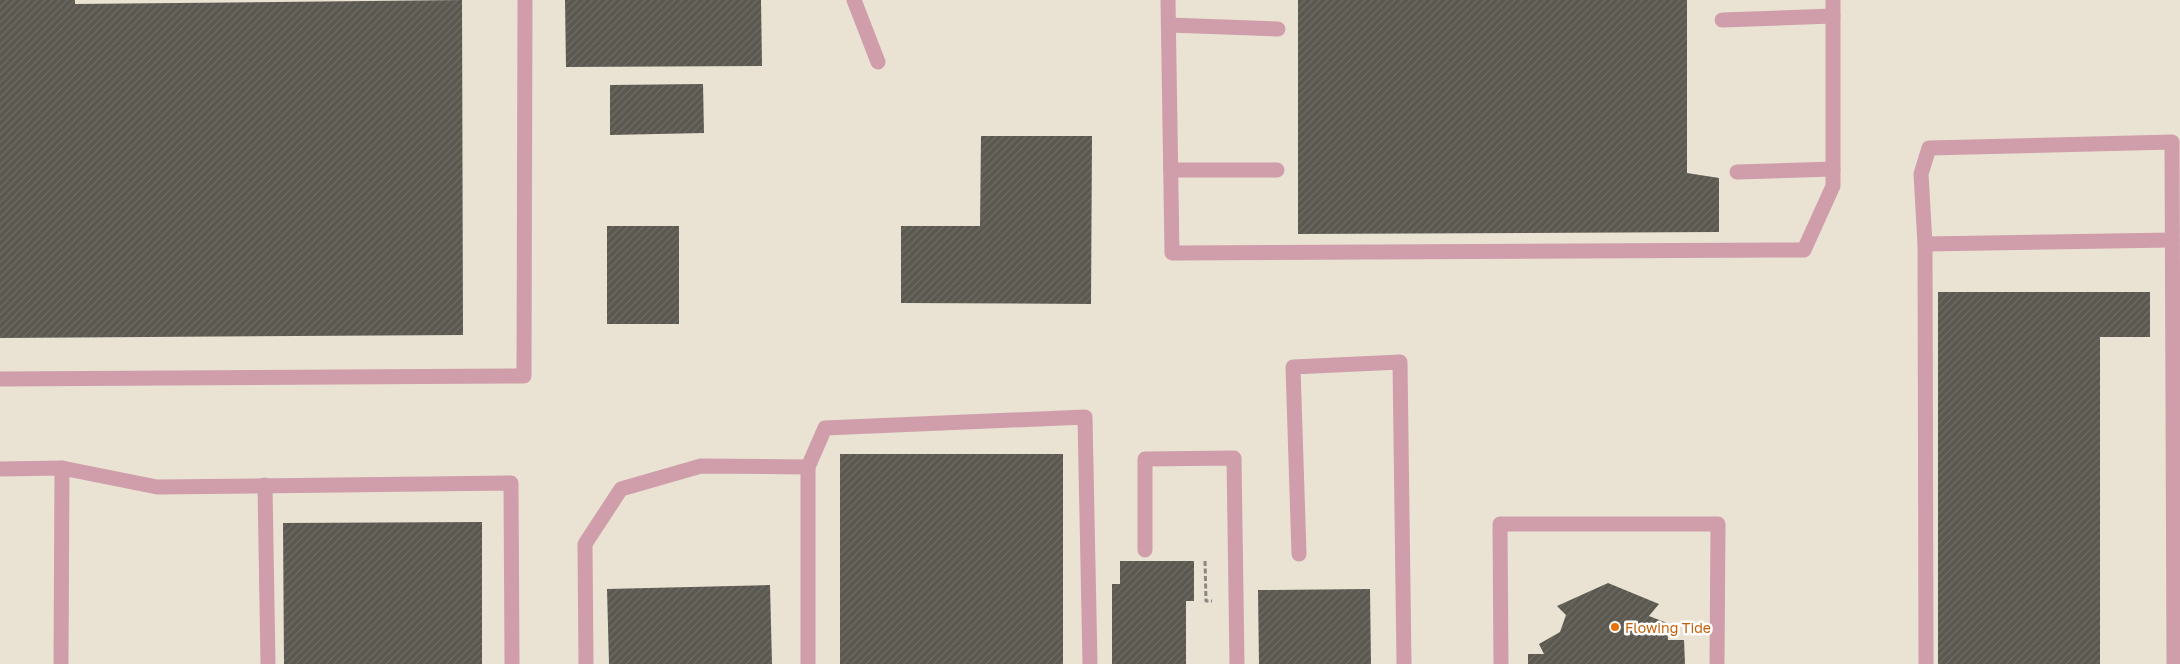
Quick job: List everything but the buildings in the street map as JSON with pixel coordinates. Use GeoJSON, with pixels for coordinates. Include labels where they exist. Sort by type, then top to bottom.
{"type":"FeatureCollection","features":[{"type":"Feature","properties":{"kind":"street"},"geometry":{"type":"LineString","coordinates":[[0,380],[524,376],[525,0]]}},
{"type":"Feature","properties":{"kind":"street"},"geometry":{"type":"LineString","coordinates":[[854,0],[878,62]]}},
{"type":"Feature","properties":{"kind":"street"},"geometry":{"type":"LineString","coordinates":[[1168,0],[1172,253],[1804,250],[1833,186],[1833,0]]}},
{"type":"Feature","properties":{"kind":"street"},"geometry":{"type":"LineString","coordinates":[[1722,20],[1833,16]]}},
{"type":"Feature","properties":{"kind":"street"},"geometry":{"type":"LineString","coordinates":[[1169,25],[1278,29]]}},
{"type":"Feature","properties":{"kind":"street"},"geometry":{"type":"LineString","coordinates":[[1926,664],[1925,244],[1921,174],[1929,148],[2172,142],[2174,664]]}},
{"type":"Feature","properties":{"kind":"street"},"geometry":{"type":"LineString","coordinates":[[1737,172],[1833,169]]}},
{"type":"Feature","properties":{"kind":"street"},"geometry":{"type":"LineString","coordinates":[[1171,170],[1277,170]]}},
{"type":"Feature","properties":{"kind":"street"},"geometry":{"type":"LineString","coordinates":[[1925,244],[2172,240]]}},
{"type":"Feature","properties":{"kind":"street"},"geometry":{"type":"LineString","coordinates":[[1299,554],[1293,367],[1400,362],[1404,664]]}},
{"type":"Feature","properties":{"kind":"street"},"geometry":{"type":"LineString","coordinates":[[808,664],[808,467],[825,428],[1085,417],[1090,664]]}},
{"type":"Feature","properties":{"kind":"street"},"geometry":{"type":"LineString","coordinates":[[1145,550],[1145,460],[1234,458],[1237,664]]}},
{"type":"Feature","properties":{"kind":"street"},"geometry":{"type":"LineString","coordinates":[[586,664],[584,544],[621,489],[701,466],[808,467]]}},
{"type":"Feature","properties":{"kind":"street"},"geometry":{"type":"LineString","coordinates":[[0,469],[62,468],[157,487],[511,483],[512,664]]}},
{"type":"Feature","properties":{"kind":"street"},"geometry":{"type":"LineString","coordinates":[[61,664],[62,468]]}},
{"type":"Feature","properties":{"kind":"street"},"geometry":{"type":"LineString","coordinates":[[265,485],[268,664]]}},
{"type":"Feature","properties":{"kind":"street"},"geometry":{"type":"LineString","coordinates":[[1501,664],[1500,524],[1718,524],[1717,664]]}},
{"type":"Feature","properties":{"kind":"shaded area"},"geometry":{"type":"Polygon","coordinates":[[[0,0],[2180,0],[2180,664],[0,664],[0,0]]]}},
{"type":"Feature","properties":{"kind":"place","name":"Flowing Tide"},"geometry":{"type":"Point","coordinates":[1615,627]}}]}
